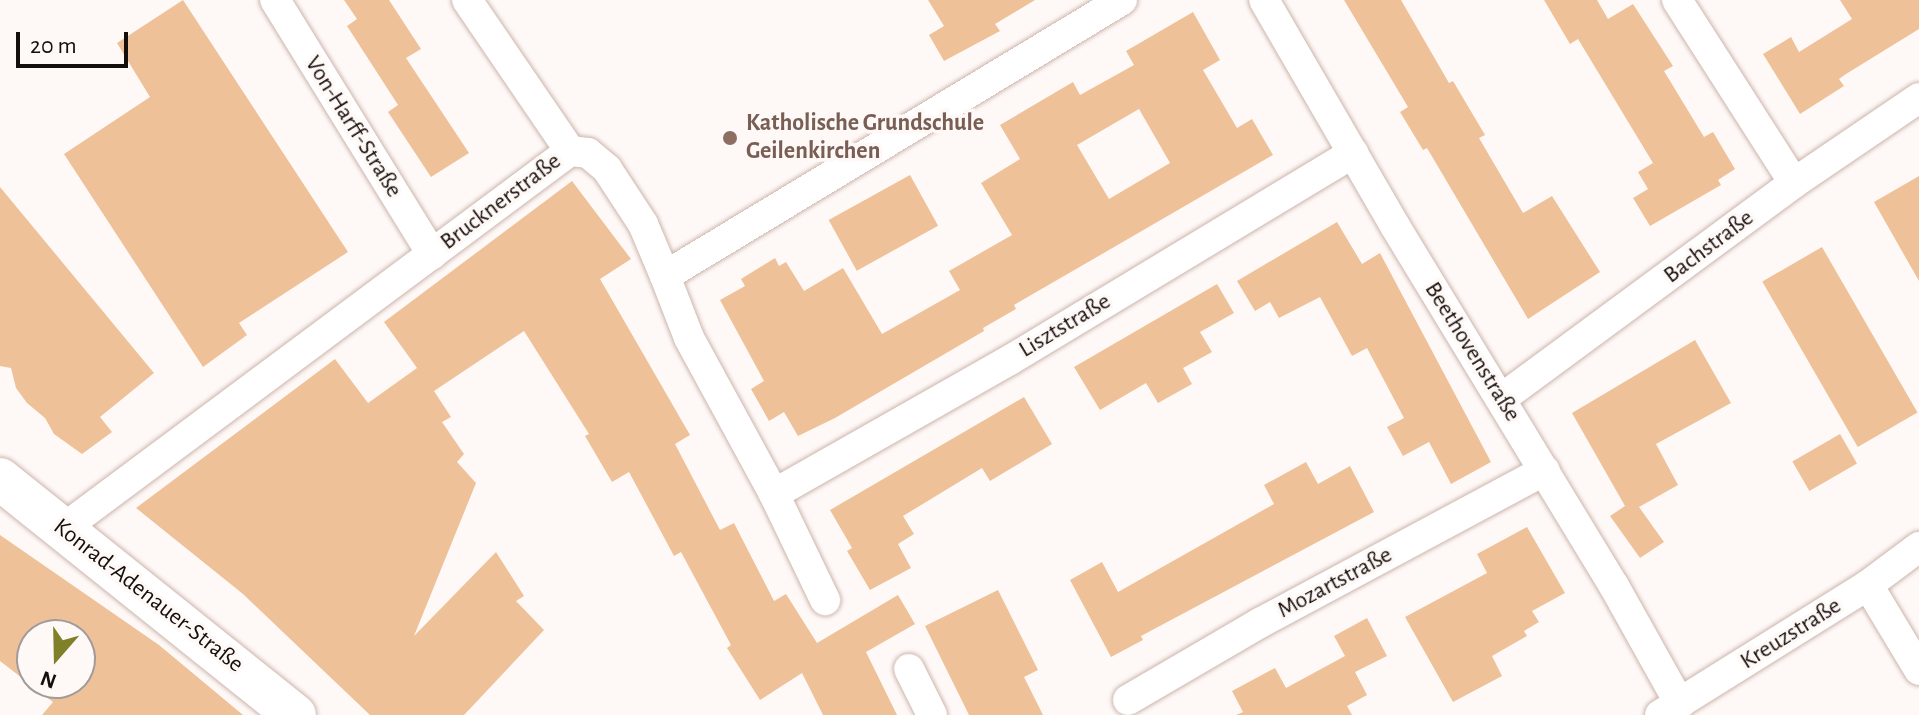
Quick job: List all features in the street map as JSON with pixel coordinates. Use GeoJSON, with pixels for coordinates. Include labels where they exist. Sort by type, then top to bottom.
{"type":"FeatureCollection","features":[{"type":"Feature","properties":{"kind":"street","name":"Von-Harff-Straße"},"geometry":{"type":"LineString","coordinates":[[275,0],[346,120],[432,254]]}},
{"type":"Feature","properties":{"kind":"street"},"geometry":{"type":"LineString","coordinates":[[467,0],[570,151]]}},
{"type":"Feature","properties":{"kind":"street"},"geometry":{"type":"LineString","coordinates":[[825,600],[774,494],[689,338],[665,276],[1122,0]]}},
{"type":"Feature","properties":{"kind":"street"},"geometry":{"type":"LineString","coordinates":[[1677,0],[1794,183]]}},
{"type":"Feature","properties":{"kind":"street","name":"Beethovenstraße"},"geometry":{"type":"LineString","coordinates":[[1267,1],[1353,153],[1614,586],[1670,710]]}},
{"type":"Feature","properties":{"kind":"street","name":"Bachstraße"},"geometry":{"type":"LineString","coordinates":[[1501,399],[1794,183],[1919,98]]}},
{"type":"Feature","properties":{"kind":"street","name":"Brucknerstraße"},"geometry":{"type":"LineString","coordinates":[[64,528],[570,151],[588,153],[607,169],[643,224],[665,276]]}},
{"type":"Feature","properties":{"kind":"street","name":"Lisztstraße"},"geometry":{"type":"LineString","coordinates":[[774,494],[1010,360],[1353,153]]}},
{"type":"Feature","properties":{"kind":"street","name":"Mozartstraße"},"geometry":{"type":"LineString","coordinates":[[1128,700],[1260,623],[1545,470]]}},
{"type":"Feature","properties":{"kind":"street","name":"Konrad-Adenauer-Straße"},"geometry":{"type":"LineString","coordinates":[[0,479],[295,715]]}},
{"type":"Feature","properties":{"kind":"street","name":"Kreuzstraße"},"geometry":{"type":"LineString","coordinates":[[1670,710],[1868,585],[1919,547]]}},
{"type":"Feature","properties":{"kind":"street"},"geometry":{"type":"LineString","coordinates":[[1868,585],[1919,670]]}},
{"type":"Feature","properties":{"kind":"street"},"geometry":{"type":"LineString","coordinates":[[909,669],[932,715]]}},
{"type":"Feature","properties":{"kind":"building"},"geometry":{"type":"Polygon","coordinates":[[[183,0],[348,252],[239,323],[247,335],[203,367],[64,154],[150,97],[117,43],[183,0]]]}},
{"type":"Feature","properties":{"kind":"building"},"geometry":{"type":"Polygon","coordinates":[[[344,0],[389,0],[421,49],[406,58],[469,153],[431,177],[388,112],[398,105],[347,26],[357,19],[344,0]]]}},
{"type":"Feature","properties":{"kind":"building"},"geometry":{"type":"Polygon","coordinates":[[[928,0],[1035,0],[995,24],[1000,31],[944,61],[929,35],[944,26],[928,0]]]}},
{"type":"Feature","properties":{"kind":"building"},"geometry":{"type":"Polygon","coordinates":[[[1344,0],[1401,0],[1449,83],[1453,81],[1485,135],[1479,138],[1523,213],[1552,196],[1600,272],[1528,319],[1427,148],[1423,150],[1400,112],[1408,107],[1344,0]]]}},
{"type":"Feature","properties":{"kind":"building"},"geometry":{"type":"Polygon","coordinates":[[[1544,0],[1597,0],[1608,19],[1633,4],[1673,66],[1664,71],[1704,137],[1713,132],[1735,169],[1718,180],[1721,185],[1650,226],[1633,198],[1648,189],[1638,172],[1653,163],[1578,39],[1570,44],[1544,0]]]}},
{"type":"Feature","properties":{"kind":"building"},"geometry":{"type":"Polygon","coordinates":[[[1840,0],[1919,0],[1919,29],[1839,79],[1844,86],[1800,114],[1763,54],[1791,37],[1799,52],[1852,19],[1840,0]]]}},
{"type":"Feature","properties":{"kind":"building"},"geometry":{"type":"Polygon","coordinates":[[[1193,12],[1220,60],[1203,70],[1237,128],[1252,119],[1273,155],[1014,305],[1016,309],[983,328],[984,331],[835,418],[798,436],[784,412],[769,421],[751,389],[764,381],[720,300],[745,286],[741,279],[775,258],[779,266],[786,262],[804,291],[843,268],[882,334],[960,290],[949,271],[1012,235],[981,183],[1020,159],[1000,125],[1073,82],[1080,95],[1134,65],[1126,51],[1193,12]],[[1139,109],[1077,145],[1109,199],[1170,163],[1139,109]]]}},
{"type":"Feature","properties":{"kind":"building"},"geometry":{"type":"Polygon","coordinates":[[[910,175],[938,226],[857,271],[829,220],[910,175]]]}},
{"type":"Feature","properties":{"kind":"building"},"geometry":{"type":"Polygon","coordinates":[[[1919,176],[1919,281],[1874,202],[1919,176]]]}},
{"type":"Feature","properties":{"kind":"building"},"geometry":{"type":"Polygon","coordinates":[[[572,181],[631,259],[600,279],[690,435],[675,444],[720,530],[734,523],[774,601],[786,594],[817,643],[898,595],[915,624],[866,652],[897,715],[823,715],[802,673],[760,700],[727,648],[731,645],[681,552],[674,556],[629,472],[612,482],[585,436],[589,434],[524,331],[434,391],[451,417],[442,422],[464,454],[457,462],[476,483],[414,636],[496,552],[524,596],[516,601],[544,630],[464,715],[370,715],[243,594],[136,508],[335,359],[368,403],[417,368],[384,322],[572,181]]]}},
{"type":"Feature","properties":{"kind":"building"},"geometry":{"type":"Polygon","coordinates":[[[0,187],[154,373],[100,417],[112,432],[82,454],[54,434],[45,418],[27,403],[16,388],[11,368],[0,366],[0,187]]]}},
{"type":"Feature","properties":{"kind":"building"},"geometry":{"type":"Polygon","coordinates":[[[1337,222],[1362,264],[1380,253],[1491,462],[1451,484],[1429,442],[1403,456],[1387,427],[1404,418],[1367,348],[1352,356],[1320,297],[1279,318],[1270,302],[1255,311],[1237,281],[1337,222]]]}},
{"type":"Feature","properties":{"kind":"building"},"geometry":{"type":"Polygon","coordinates":[[[1822,247],[1918,412],[1858,447],[1762,282],[1822,247]]]}},
{"type":"Feature","properties":{"kind":"building"},"geometry":{"type":"Polygon","coordinates":[[[1217,284],[1234,313],[1200,332],[1212,352],[1183,368],[1192,384],[1158,403],[1146,383],[1100,410],[1074,367],[1217,284]]]}},
{"type":"Feature","properties":{"kind":"building"},"geometry":{"type":"Polygon","coordinates":[[[1695,340],[1731,403],[1656,444],[1678,485],[1639,507],[1664,542],[1640,558],[1610,516],[1625,506],[1572,413],[1695,340]]]}},
{"type":"Feature","properties":{"kind":"building"},"geometry":{"type":"Polygon","coordinates":[[[1024,397],[1052,444],[990,481],[982,468],[903,516],[914,534],[898,544],[911,568],[870,590],[847,551],[852,548],[830,510],[1024,397]]]}},
{"type":"Feature","properties":{"kind":"building"},"geometry":{"type":"Polygon","coordinates":[[[1840,434],[1857,463],[1809,491],[1792,462],[1840,434]]]}},
{"type":"Feature","properties":{"kind":"building"},"geometry":{"type":"Polygon","coordinates":[[[1306,462],[1318,484],[1350,466],[1374,512],[1141,636],[1143,640],[1111,657],[1070,580],[1102,562],[1118,592],[1274,504],[1264,485],[1306,462]]]}},
{"type":"Feature","properties":{"kind":"building"},"geometry":{"type":"Polygon","coordinates":[[[1527,527],[1565,593],[1532,611],[1539,622],[1524,631],[1527,636],[1492,656],[1502,676],[1453,702],[1405,617],[1487,573],[1477,554],[1527,527]]]}},
{"type":"Feature","properties":{"kind":"building"},"geometry":{"type":"Polygon","coordinates":[[[0,535],[159,645],[243,715],[42,715],[53,702],[49,699],[96,699],[96,619],[16,619],[16,673],[0,661],[0,535]]]}},
{"type":"Feature","properties":{"kind":"building"},"geometry":{"type":"Polygon","coordinates":[[[998,590],[1038,670],[1024,677],[1043,715],[969,715],[925,626],[998,590]]]}},
{"type":"Feature","properties":{"kind":"building"},"geometry":{"type":"Polygon","coordinates":[[[1367,618],[1387,656],[1355,672],[1367,695],[1347,706],[1352,715],[1236,715],[1243,712],[1232,691],[1275,668],[1286,688],[1345,656],[1334,636],[1367,618]]]}},
{"type":"Feature","properties":{"kind":"place","name":"Katholische Grundschule Geilenkirchen"},"geometry":{"type":"Point","coordinates":[730,138]}}]}
